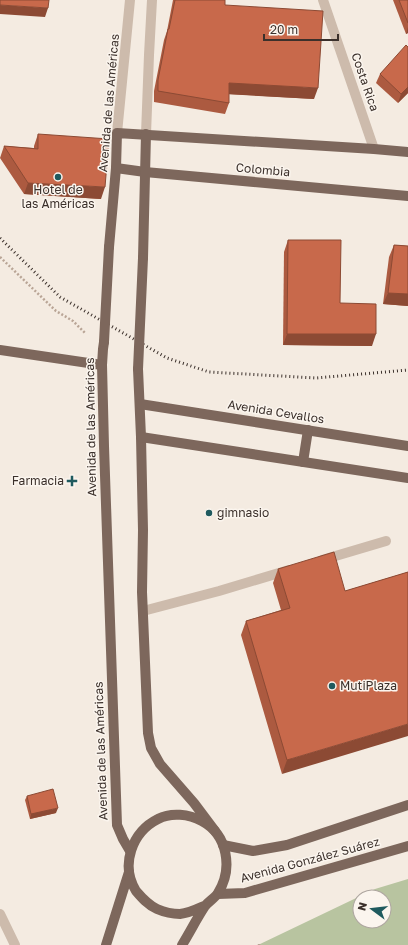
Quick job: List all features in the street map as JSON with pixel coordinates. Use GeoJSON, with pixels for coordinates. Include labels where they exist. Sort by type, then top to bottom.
{"type":"FeatureCollection","features":[{"type":"Feature","properties":{"kind":"main road"},"geometry":{"type":"LineString","coordinates":[[117,133],[408,152]]}},
{"type":"Feature","properties":{"kind":"main road","name":"Avenida de las Américas"},"geometry":{"type":"LineString","coordinates":[[117,133],[116,168],[109,247],[102,365],[117,825],[122,838],[130,851]]}},
{"type":"Feature","properties":{"kind":"main road"},"geometry":{"type":"LineString","coordinates":[[146,134],[143,258],[138,369],[143,530],[143,612],[148,733],[151,748],[160,764],[215,831]]}},
{"type":"Feature","properties":{"kind":"main road","name":"Colombia"},"geometry":{"type":"LineString","coordinates":[[116,168],[145,172],[408,196]]}},
{"type":"Feature","properties":{"kind":"main road"},"geometry":{"type":"LineString","coordinates":[[0,350],[102,365]]}},
{"type":"Feature","properties":{"kind":"main road","name":"Avenida Cevallos"},"geometry":{"type":"LineString","coordinates":[[140,404],[408,446]]}},
{"type":"Feature","properties":{"kind":"main road"},"geometry":{"type":"LineString","coordinates":[[303,462],[308,430]]}},
{"type":"Feature","properties":{"kind":"main road"},"geometry":{"type":"LineString","coordinates":[[141,437],[408,478]]}},
{"type":"Feature","properties":{"kind":"main road","name":"Avenida González Suárez"},"geometry":{"type":"LineString","coordinates":[[223,846],[253,851],[287,845],[408,805]]}},
{"type":"Feature","properties":{"kind":"main road","name":"Avenida González Suárez"},"geometry":{"type":"LineString","coordinates":[[182,945],[206,905],[218,894],[225,878],[227,862],[223,846],[215,831],[203,822],[189,816],[174,815],[159,818],[146,826],[136,838],[130,851],[128,866],[133,885],[141,897],[152,907],[165,912],[179,914],[193,911],[206,905]]}},
{"type":"Feature","properties":{"kind":"main road","name":"Avenida González Suárez"},"geometry":{"type":"LineString","coordinates":[[218,894],[245,893],[408,846]]}},
{"type":"Feature","properties":{"kind":"main road","name":"Avenida González Suárez"},"geometry":{"type":"LineString","coordinates":[[106,945],[129,872]]}},
{"type":"Feature","properties":{"kind":"street","name":"Avenida de las Américas"},"geometry":{"type":"LineString","coordinates":[[117,133],[130,0]]}},
{"type":"Feature","properties":{"kind":"street"},"geometry":{"type":"LineString","coordinates":[[146,134],[148,55],[152,0]]}},
{"type":"Feature","properties":{"kind":"street","name":"Costa Rica"},"geometry":{"type":"LineString","coordinates":[[323,0],[374,149]]}},
{"type":"Feature","properties":{"kind":"street"},"geometry":{"type":"LineString","coordinates":[[143,612],[386,541]]}},
{"type":"Feature","properties":{"kind":"street"},"geometry":{"type":"LineString","coordinates":[[0,914],[15,945]]}},
{"type":"Feature","properties":{"kind":"path"},"geometry":{"type":"LineString","coordinates":[[0,257],[56,311],[73,321]]}},
{"type":"Feature","properties":{"kind":"green space"},"geometry":{"type":"Polygon","coordinates":[[[408,879],[408,945],[258,945],[352,900],[352,929],[392,929],[392,889],[375,889],[408,879]]]}},
{"type":"Feature","properties":{"kind":"building"},"geometry":{"type":"Polygon","coordinates":[[[0,0],[49,0],[48,8],[0,5],[0,0]]]}},
{"type":"Feature","properties":{"kind":"building"},"geometry":{"type":"Polygon","coordinates":[[[175,0],[225,0],[225,5],[323,11],[318,88],[229,83],[229,103],[158,91],[158,80],[175,0]]]}},
{"type":"Feature","properties":{"kind":"building"},"geometry":{"type":"Polygon","coordinates":[[[399,0],[408,0],[408,23],[399,0]]]}},
{"type":"Feature","properties":{"kind":"building"},"geometry":{"type":"Polygon","coordinates":[[[406,45],[408,47],[408,87],[401,94],[380,74],[406,45]]]}},
{"type":"Feature","properties":{"kind":"building","name":"Hotel de las Américas"},"geometry":{"type":"Polygon","coordinates":[[[38,134],[109,139],[105,187],[28,183],[4,146],[38,149],[38,134]]]}},
{"type":"Feature","properties":{"kind":"building"},"geometry":{"type":"Polygon","coordinates":[[[288,240],[341,240],[340,303],[376,304],[376,334],[287,334],[288,240]]]}},
{"type":"Feature","properties":{"kind":"building"},"geometry":{"type":"Polygon","coordinates":[[[394,245],[408,246],[408,294],[388,293],[394,245]]]}},
{"type":"Feature","properties":{"kind":"building","name":"MutiPlaza"},"geometry":{"type":"Polygon","coordinates":[[[334,552],[345,591],[408,572],[408,724],[287,760],[246,621],[290,608],[278,569],[334,552]]]}},
{"type":"Feature","properties":{"kind":"building"},"geometry":{"type":"Polygon","coordinates":[[[53,789],[58,808],[31,814],[27,796],[53,789]]]}},
{"type":"Feature","properties":{"kind":"railway"},"geometry":{"type":"LineString","coordinates":[[0,238],[60,297],[167,358],[209,372],[316,378],[408,370]]}},
{"type":"Feature","properties":{"kind":"place","name":"Hotel de las Américas"},"geometry":{"type":"Point","coordinates":[58,177]}},
{"type":"Feature","properties":{"kind":"place","name":"Farmacia"},"geometry":{"type":"Point","coordinates":[72,481]}},
{"type":"Feature","properties":{"kind":"place","name":"gimnasio"},"geometry":{"type":"Point","coordinates":[209,513]}},
{"type":"Feature","properties":{"kind":"place","name":"MutiPlaza"},"geometry":{"type":"Point","coordinates":[332,686]}}]}
